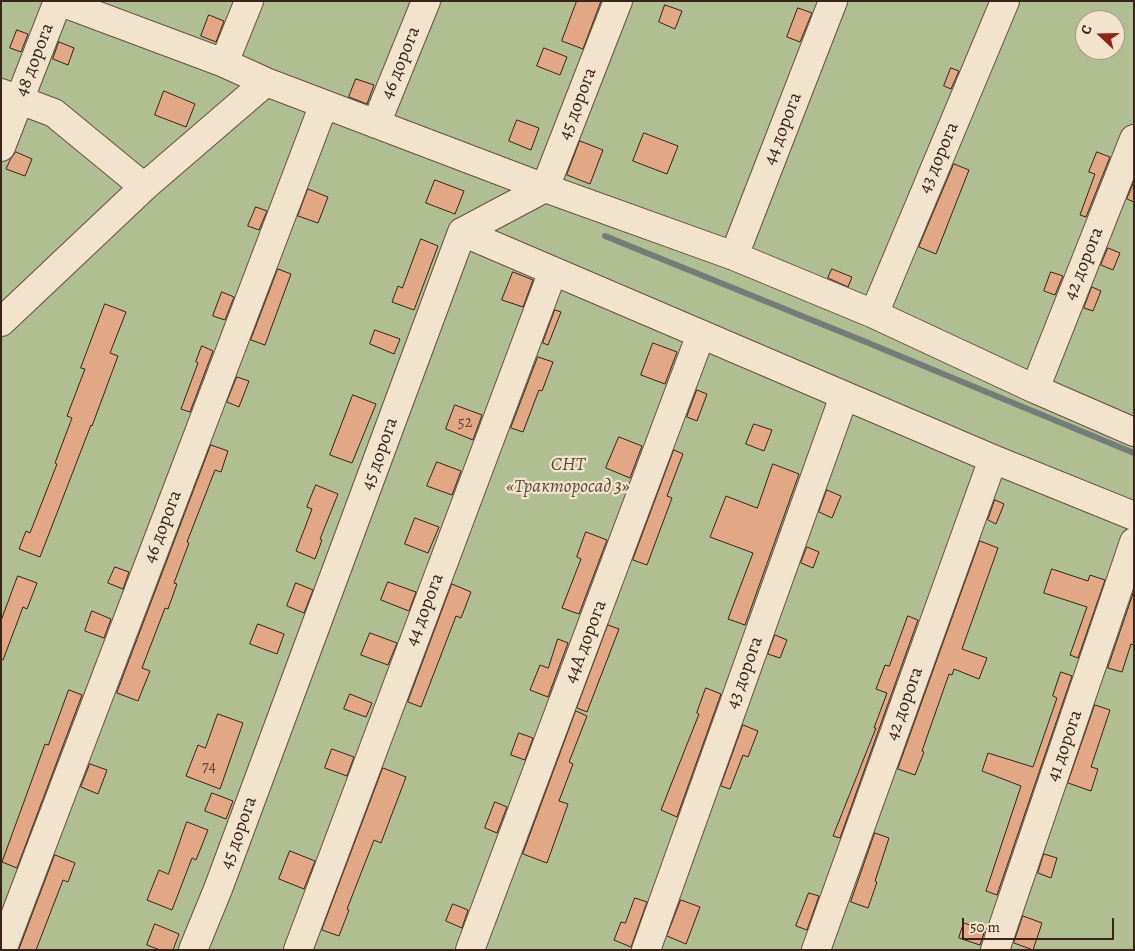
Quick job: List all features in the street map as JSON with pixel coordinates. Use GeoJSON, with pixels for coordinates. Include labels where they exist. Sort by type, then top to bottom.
{"type":"FeatureCollection","features":[{"type":"Feature","properties":{"kind":"street"},"geometry":{"type":"LineString","coordinates":[[58,1],[224,63],[266,82],[545,188],[734,256],[874,314],[1035,389],[1134,432]]}},
{"type":"Feature","properties":{"kind":"street","name":"48 дорога"},"geometry":{"type":"LineString","coordinates":[[1,148],[10,97],[58,1]]}},
{"type":"Feature","properties":{"kind":"street"},"geometry":{"type":"LineString","coordinates":[[224,63],[249,1]]}},
{"type":"Feature","properties":{"kind":"street","name":"46 дорога"},"geometry":{"type":"LineString","coordinates":[[376,124],[426,1]]}},
{"type":"Feature","properties":{"kind":"street","name":"45 дорога"},"geometry":{"type":"LineString","coordinates":[[545,188],[618,1]]}},
{"type":"Feature","properties":{"kind":"street","name":"44 дорога"},"geometry":{"type":"LineString","coordinates":[[734,256],[833,1]]}},
{"type":"Feature","properties":{"kind":"street","name":"43 дорога"},"geometry":{"type":"LineString","coordinates":[[874,314],[1005,1]]}},
{"type":"Feature","properties":{"kind":"street"},"geometry":{"type":"LineString","coordinates":[[1,322],[144,187],[266,82]]}},
{"type":"Feature","properties":{"kind":"street"},"geometry":{"type":"LineString","coordinates":[[10,97],[54,112],[144,187]]}},
{"type":"Feature","properties":{"kind":"street","name":"46 дорога"},"geometry":{"type":"LineString","coordinates":[[2,950],[324,104]]}},
{"type":"Feature","properties":{"kind":"street","name":"42 дорога"},"geometry":{"type":"LineString","coordinates":[[1035,389],[1134,139]]}},
{"type":"Feature","properties":{"kind":"street"},"geometry":{"type":"LineString","coordinates":[[462,232],[545,188]]}},
{"type":"Feature","properties":{"kind":"street"},"geometry":{"type":"LineString","coordinates":[[462,232],[993,459],[1134,516]]}},
{"type":"Feature","properties":{"kind":"street","name":"45 дорога"},"geometry":{"type":"LineString","coordinates":[[193,950],[218,889],[462,232]]}},
{"type":"Feature","properties":{"kind":"street","name":"44 дорога"},"geometry":{"type":"LineString","coordinates":[[298,950],[553,271]]}},
{"type":"Feature","properties":{"kind":"street","name":"44А дорога"},"geometry":{"type":"LineString","coordinates":[[470,950],[701,334]]}},
{"type":"Feature","properties":{"kind":"street","name":"43 дорога"},"geometry":{"type":"LineString","coordinates":[[646,950],[844,396]]}},
{"type":"Feature","properties":{"kind":"street","name":"42 дорога"},"geometry":{"type":"LineString","coordinates":[[816,950],[993,459]]}},
{"type":"Feature","properties":{"kind":"street","name":"41 дорога"},"geometry":{"type":"LineString","coordinates":[[996,950],[1134,542]]}},
{"type":"Feature","properties":{"kind":"green space","name":"СНТ «Тракторосад 3»"},"geometry":{"type":"Polygon","coordinates":[[[1,1],[1134,1],[1134,950],[1,950],[1,1]]]}},
{"type":"Feature","properties":{"kind":"building"},"geometry":{"type":"Polygon","coordinates":[[[577,1],[601,1],[583,49],[562,41],[577,1]]]}},
{"type":"Feature","properties":{"kind":"building"},"geometry":{"type":"Polygon","coordinates":[[[665,5],[682,11],[675,29],[659,22],[665,5]]]}},
{"type":"Feature","properties":{"kind":"building"},"geometry":{"type":"Polygon","coordinates":[[[798,8],[812,13],[800,42],[787,37],[798,8]]]}},
{"type":"Feature","properties":{"kind":"building"},"geometry":{"type":"Polygon","coordinates":[[[209,15],[224,21],[216,42],[201,36],[209,15]]]}},
{"type":"Feature","properties":{"kind":"building"},"geometry":{"type":"Polygon","coordinates":[[[17,30],[28,34],[21,52],[10,48],[17,30]]]}},
{"type":"Feature","properties":{"kind":"building"},"geometry":{"type":"Polygon","coordinates":[[[59,42],[74,48],[68,65],[53,59],[59,42]]]}},
{"type":"Feature","properties":{"kind":"building"},"geometry":{"type":"Polygon","coordinates":[[[544,48],[567,57],[560,75],[537,66],[544,48]]]}},
{"type":"Feature","properties":{"kind":"building"},"geometry":{"type":"Polygon","coordinates":[[[951,68],[959,71],[951,89],[944,86],[951,68]]]}},
{"type":"Feature","properties":{"kind":"building"},"geometry":{"type":"Polygon","coordinates":[[[356,79],[374,85],[367,104],[349,97],[356,79]]]}},
{"type":"Feature","properties":{"kind":"building"},"geometry":{"type":"Polygon","coordinates":[[[164,91],[195,104],[186,127],[155,115],[164,91]]]}},
{"type":"Feature","properties":{"kind":"building"},"geometry":{"type":"Polygon","coordinates":[[[517,120],[539,128],[531,150],[509,141],[517,120]]]}},
{"type":"Feature","properties":{"kind":"building"},"geometry":{"type":"Polygon","coordinates":[[[644,133],[678,146],[667,174],[633,161],[644,133]]]}},
{"type":"Feature","properties":{"kind":"building"},"geometry":{"type":"Polygon","coordinates":[[[580,141],[603,150],[590,184],[567,175],[580,141]]]}},
{"type":"Feature","properties":{"kind":"building"},"geometry":{"type":"Polygon","coordinates":[[[16,152],[32,159],[25,176],[6,169],[16,152]]]}},
{"type":"Feature","properties":{"kind":"building"},"geometry":{"type":"Polygon","coordinates":[[[1097,152],[1110,157],[1086,217],[1080,215],[1095,174],[1089,172],[1097,152]]]}},
{"type":"Feature","properties":{"kind":"building"},"geometry":{"type":"Polygon","coordinates":[[[954,164],[969,170],[936,254],[919,247],[954,164]]]}},
{"type":"Feature","properties":{"kind":"building"},"geometry":{"type":"Polygon","coordinates":[[[435,180],[464,191],[455,214],[426,203],[435,180]]]}},
{"type":"Feature","properties":{"kind":"building"},"geometry":{"type":"Polygon","coordinates":[[[1134,182],[1134,202],[1127,199],[1134,182]]]}},
{"type":"Feature","properties":{"kind":"building"},"geometry":{"type":"Polygon","coordinates":[[[308,189],[328,197],[318,223],[298,216],[308,189]]]}},
{"type":"Feature","properties":{"kind":"building"},"geometry":{"type":"Polygon","coordinates":[[[256,207],[267,211],[259,230],[248,226],[256,207]]]}},
{"type":"Feature","properties":{"kind":"building"},"geometry":{"type":"Polygon","coordinates":[[[421,239],[438,246],[414,310],[392,302],[398,286],[402,288],[421,239]]]}},
{"type":"Feature","properties":{"kind":"building"},"geometry":{"type":"Polygon","coordinates":[[[1108,248],[1120,253],[1113,270],[1101,265],[1108,248]]]}},
{"type":"Feature","properties":{"kind":"building"},"geometry":{"type":"Polygon","coordinates":[[[278,269],[291,274],[265,345],[251,340],[278,269]]]}},
{"type":"Feature","properties":{"kind":"building"},"geometry":{"type":"Polygon","coordinates":[[[832,269],[852,277],[848,287],[828,278],[832,269]]]}},
{"type":"Feature","properties":{"kind":"building"},"geometry":{"type":"Polygon","coordinates":[[[513,272],[533,280],[523,307],[502,300],[513,272]]]}},
{"type":"Feature","properties":{"kind":"building"},"geometry":{"type":"Polygon","coordinates":[[[1051,272],[1063,276],[1055,295],[1044,291],[1051,272]]]}},
{"type":"Feature","properties":{"kind":"building"},"geometry":{"type":"Polygon","coordinates":[[[1092,287],[1101,291],[1093,311],[1084,308],[1092,287]]]}},
{"type":"Feature","properties":{"kind":"building"},"geometry":{"type":"Polygon","coordinates":[[[222,292],[234,297],[225,320],[213,316],[222,292]]]}},
{"type":"Feature","properties":{"kind":"building"},"geometry":{"type":"Polygon","coordinates":[[[105,304],[126,312],[110,353],[118,356],[40,557],[19,549],[26,531],[30,533],[57,464],[55,463],[72,418],[67,416],[85,369],[81,368],[105,304]]]}},
{"type":"Feature","properties":{"kind":"building"},"geometry":{"type":"Polygon","coordinates":[[[555,310],[561,312],[548,345],[543,343],[555,310]]]}},
{"type":"Feature","properties":{"kind":"building"},"geometry":{"type":"Polygon","coordinates":[[[375,330],[400,339],[394,354],[370,344],[375,330]]]}},
{"type":"Feature","properties":{"kind":"building"},"geometry":{"type":"Polygon","coordinates":[[[653,343],[677,352],[665,384],[641,375],[653,343]]]}},
{"type":"Feature","properties":{"kind":"building"},"geometry":{"type":"Polygon","coordinates":[[[202,346],[213,351],[190,412],[181,409],[198,363],[196,362],[202,346]]]}},
{"type":"Feature","properties":{"kind":"building"},"geometry":{"type":"Polygon","coordinates":[[[538,357],[553,362],[542,391],[539,390],[523,432],[511,428],[538,357]]]}},
{"type":"Feature","properties":{"kind":"building"},"geometry":{"type":"Polygon","coordinates":[[[237,377],[249,381],[239,407],[227,402],[237,377]]]}},
{"type":"Feature","properties":{"kind":"building"},"geometry":{"type":"Polygon","coordinates":[[[697,390],[707,394],[697,421],[687,417],[697,390]]]}},
{"type":"Feature","properties":{"kind":"building"},"geometry":{"type":"Polygon","coordinates":[[[353,395],[376,404],[352,463],[330,455],[353,395]]]}},
{"type":"Feature","properties":{"kind":"building"},"geometry":{"type":"Polygon","coordinates":[[[455,405],[482,415],[473,440],[446,429],[455,405]]]}},
{"type":"Feature","properties":{"kind":"building"},"geometry":{"type":"Polygon","coordinates":[[[754,424],[772,430],[764,451],[746,444],[754,424]]]}},
{"type":"Feature","properties":{"kind":"building"},"geometry":{"type":"Polygon","coordinates":[[[619,437],[642,446],[630,478],[606,468],[619,437]]]}},
{"type":"Feature","properties":{"kind":"building"},"geometry":{"type":"Polygon","coordinates":[[[211,445],[228,451],[221,472],[215,470],[187,542],[189,543],[174,583],[177,584],[168,609],[165,608],[142,668],[150,671],[138,701],[117,693],[211,445]]]}},
{"type":"Feature","properties":{"kind":"building"},"geometry":{"type":"Polygon","coordinates":[[[674,450],[683,454],[667,496],[672,498],[647,565],[633,560],[674,450]]]}},
{"type":"Feature","properties":{"kind":"building"},"geometry":{"type":"Polygon","coordinates":[[[437,462],[461,471],[452,495],[427,486],[437,462]]]}},
{"type":"Feature","properties":{"kind":"building"},"geometry":{"type":"Polygon","coordinates":[[[773,464],[799,474],[745,625],[728,619],[753,553],[710,537],[726,496],[757,508],[773,464]]]}},
{"type":"Feature","properties":{"kind":"building"},"geometry":{"type":"Polygon","coordinates":[[[316,485],[338,494],[320,539],[322,540],[315,559],[296,551],[312,509],[307,507],[316,485]]]}},
{"type":"Feature","properties":{"kind":"building"},"geometry":{"type":"Polygon","coordinates":[[[827,490],[841,496],[832,518],[819,512],[827,490]]]}},
{"type":"Feature","properties":{"kind":"building"},"geometry":{"type":"Polygon","coordinates":[[[995,500],[1004,504],[996,524],[988,520],[995,500]]]}},
{"type":"Feature","properties":{"kind":"building"},"geometry":{"type":"Polygon","coordinates":[[[415,518],[439,527],[428,553],[405,544],[415,518]]]}},
{"type":"Feature","properties":{"kind":"building"},"geometry":{"type":"Polygon","coordinates":[[[586,532],[607,540],[579,614],[562,608],[581,559],[577,557],[586,532]]]}},
{"type":"Feature","properties":{"kind":"building"},"geometry":{"type":"Polygon","coordinates":[[[980,541],[998,548],[962,649],[987,658],[979,679],[954,669],[952,675],[949,674],[915,775],[898,769],[980,541]]]}},
{"type":"Feature","properties":{"kind":"building"},"geometry":{"type":"Polygon","coordinates":[[[807,547],[819,552],[813,568],[801,563],[807,547]]]}},
{"type":"Feature","properties":{"kind":"building"},"geometry":{"type":"Polygon","coordinates":[[[115,567],[129,572],[123,589],[108,583],[115,567]]]}},
{"type":"Feature","properties":{"kind":"building"},"geometry":{"type":"Polygon","coordinates":[[[1052,569],[1088,581],[1090,575],[1105,580],[1078,658],[1070,655],[1087,607],[1044,593],[1052,569]]]}},
{"type":"Feature","properties":{"kind":"building"},"geometry":{"type":"Polygon","coordinates":[[[18,576],[37,583],[27,609],[23,607],[3,660],[1,659],[1,621],[18,576]]]}},
{"type":"Feature","properties":{"kind":"building"},"geometry":{"type":"Polygon","coordinates":[[[388,582],[416,592],[409,611],[381,600],[388,582]]]}},
{"type":"Feature","properties":{"kind":"building"},"geometry":{"type":"Polygon","coordinates":[[[296,583],[313,590],[304,613],[287,606],[296,583]]]}},
{"type":"Feature","properties":{"kind":"building"},"geometry":{"type":"Polygon","coordinates":[[[452,584],[471,592],[461,618],[456,616],[421,707],[408,702],[452,584]]]}},
{"type":"Feature","properties":{"kind":"building"},"geometry":{"type":"Polygon","coordinates":[[[1134,591],[1134,645],[1131,644],[1122,672],[1108,668],[1134,591]]]}},
{"type":"Feature","properties":{"kind":"building"},"geometry":{"type":"Polygon","coordinates":[[[92,611],[111,619],[104,638],[85,631],[92,611]]]}},
{"type":"Feature","properties":{"kind":"building"},"geometry":{"type":"Polygon","coordinates":[[[908,616],[918,620],[840,838],[833,836],[876,728],[874,728],[887,693],[876,689],[885,665],[889,666],[908,616]]]}},
{"type":"Feature","properties":{"kind":"building"},"geometry":{"type":"Polygon","coordinates":[[[258,624],[284,634],[277,654],[250,644],[258,624]]]}},
{"type":"Feature","properties":{"kind":"building"},"geometry":{"type":"Polygon","coordinates":[[[608,625],[619,629],[587,712],[577,708],[608,625]]]}},
{"type":"Feature","properties":{"kind":"building"},"geometry":{"type":"Polygon","coordinates":[[[370,633],[397,643],[388,665],[361,655],[370,633]]]}},
{"type":"Feature","properties":{"kind":"building"},"geometry":{"type":"Polygon","coordinates":[[[775,635],[787,640],[780,658],[768,654],[775,635]]]}},
{"type":"Feature","properties":{"kind":"building"},"geometry":{"type":"Polygon","coordinates":[[[558,639],[568,643],[548,697],[530,690],[540,665],[548,668],[558,639]]]}},
{"type":"Feature","properties":{"kind":"building"},"geometry":{"type":"Polygon","coordinates":[[[1061,672],[1072,676],[997,895],[986,891],[1021,786],[982,771],[988,753],[1033,767],[1057,698],[1053,696],[1061,672]]]}},
{"type":"Feature","properties":{"kind":"building"},"geometry":{"type":"Polygon","coordinates":[[[706,688],[721,694],[677,817],[661,810],[699,714],[697,713],[706,688]]]}},
{"type":"Feature","properties":{"kind":"building"},"geometry":{"type":"Polygon","coordinates":[[[69,690],[82,695],[17,868],[2,862],[45,744],[48,745],[69,690]]]}},
{"type":"Feature","properties":{"kind":"building"},"geometry":{"type":"Polygon","coordinates":[[[350,694],[372,703],[366,717],[344,709],[350,694]]]}},
{"type":"Feature","properties":{"kind":"building"},"geometry":{"type":"Polygon","coordinates":[[[1095,705],[1110,710],[1091,767],[1098,769],[1091,791],[1068,783],[1095,705]]]}},
{"type":"Feature","properties":{"kind":"building"},"geometry":{"type":"Polygon","coordinates":[[[576,711],[587,716],[569,762],[573,764],[559,801],[568,804],[547,863],[523,854],[576,711]]]}},
{"type":"Feature","properties":{"kind":"building"},"geometry":{"type":"Polygon","coordinates":[[[218,714],[243,723],[220,789],[186,776],[198,745],[205,748],[218,714]]]}},
{"type":"Feature","properties":{"kind":"building"},"geometry":{"type":"Polygon","coordinates":[[[743,725],[758,731],[748,757],[743,755],[730,789],[721,786],[743,725]]]}},
{"type":"Feature","properties":{"kind":"building"},"geometry":{"type":"Polygon","coordinates":[[[519,733],[533,738],[525,760],[511,755],[519,733]]]}},
{"type":"Feature","properties":{"kind":"building"},"geometry":{"type":"Polygon","coordinates":[[[332,749],[354,757],[347,776],[325,768],[332,749]]]}},
{"type":"Feature","properties":{"kind":"building"},"geometry":{"type":"Polygon","coordinates":[[[90,764],[107,770],[98,794],[81,787],[90,764]]]}},
{"type":"Feature","properties":{"kind":"building"},"geometry":{"type":"Polygon","coordinates":[[[383,768],[406,777],[381,843],[374,840],[347,909],[349,910],[339,936],[322,930],[383,768]]]}},
{"type":"Feature","properties":{"kind":"building"},"geometry":{"type":"Polygon","coordinates":[[[212,793],[233,801],[226,819],[205,811],[212,793]]]}},
{"type":"Feature","properties":{"kind":"building"},"geometry":{"type":"Polygon","coordinates":[[[495,802],[507,807],[497,833],[485,828],[495,802]]]}},
{"type":"Feature","properties":{"kind":"building"},"geometry":{"type":"Polygon","coordinates":[[[187,822],[208,830],[196,860],[192,858],[172,910],[147,900],[159,870],[168,874],[187,822]]]}},
{"type":"Feature","properties":{"kind":"building"},"geometry":{"type":"Polygon","coordinates":[[[875,833],[889,838],[868,908],[851,902],[875,833]]]}},
{"type":"Feature","properties":{"kind":"building"},"geometry":{"type":"Polygon","coordinates":[[[290,851],[315,861],[304,889],[279,879],[290,851]]]}},
{"type":"Feature","properties":{"kind":"building"},"geometry":{"type":"Polygon","coordinates":[[[1044,854],[1057,858],[1051,878],[1038,873],[1044,854]]]}},
{"type":"Feature","properties":{"kind":"building"},"geometry":{"type":"Polygon","coordinates":[[[55,855],[75,863],[68,882],[63,880],[36,950],[19,950],[55,855]]]}},
{"type":"Feature","properties":{"kind":"building"},"geometry":{"type":"Polygon","coordinates":[[[809,893],[819,896],[807,930],[796,926],[809,893]]]}},
{"type":"Feature","properties":{"kind":"building"},"geometry":{"type":"Polygon","coordinates":[[[635,898],[647,902],[631,947],[614,940],[621,922],[625,923],[635,898]]]}},
{"type":"Feature","properties":{"kind":"building"},"geometry":{"type":"Polygon","coordinates":[[[681,900],[700,907],[686,944],[667,936],[681,900]]]}},
{"type":"Feature","properties":{"kind":"building"},"geometry":{"type":"Polygon","coordinates":[[[453,904],[468,910],[462,928],[446,921],[453,904]]]}},
{"type":"Feature","properties":{"kind":"building"},"geometry":{"type":"Polygon","coordinates":[[[1023,916],[1042,923],[1033,950],[1014,943],[1023,916]]]}},
{"type":"Feature","properties":{"kind":"building"},"geometry":{"type":"Polygon","coordinates":[[[964,923],[985,930],[980,945],[959,938],[964,923]]]}},
{"type":"Feature","properties":{"kind":"building"},"geometry":{"type":"Polygon","coordinates":[[[155,924],[179,934],[173,950],[160,950],[147,945],[155,924]]]}},
{"type":"Feature","properties":{"kind":"waterway"},"geometry":{"type":"LineString","coordinates":[[605,236],[1134,453]]}}]}
